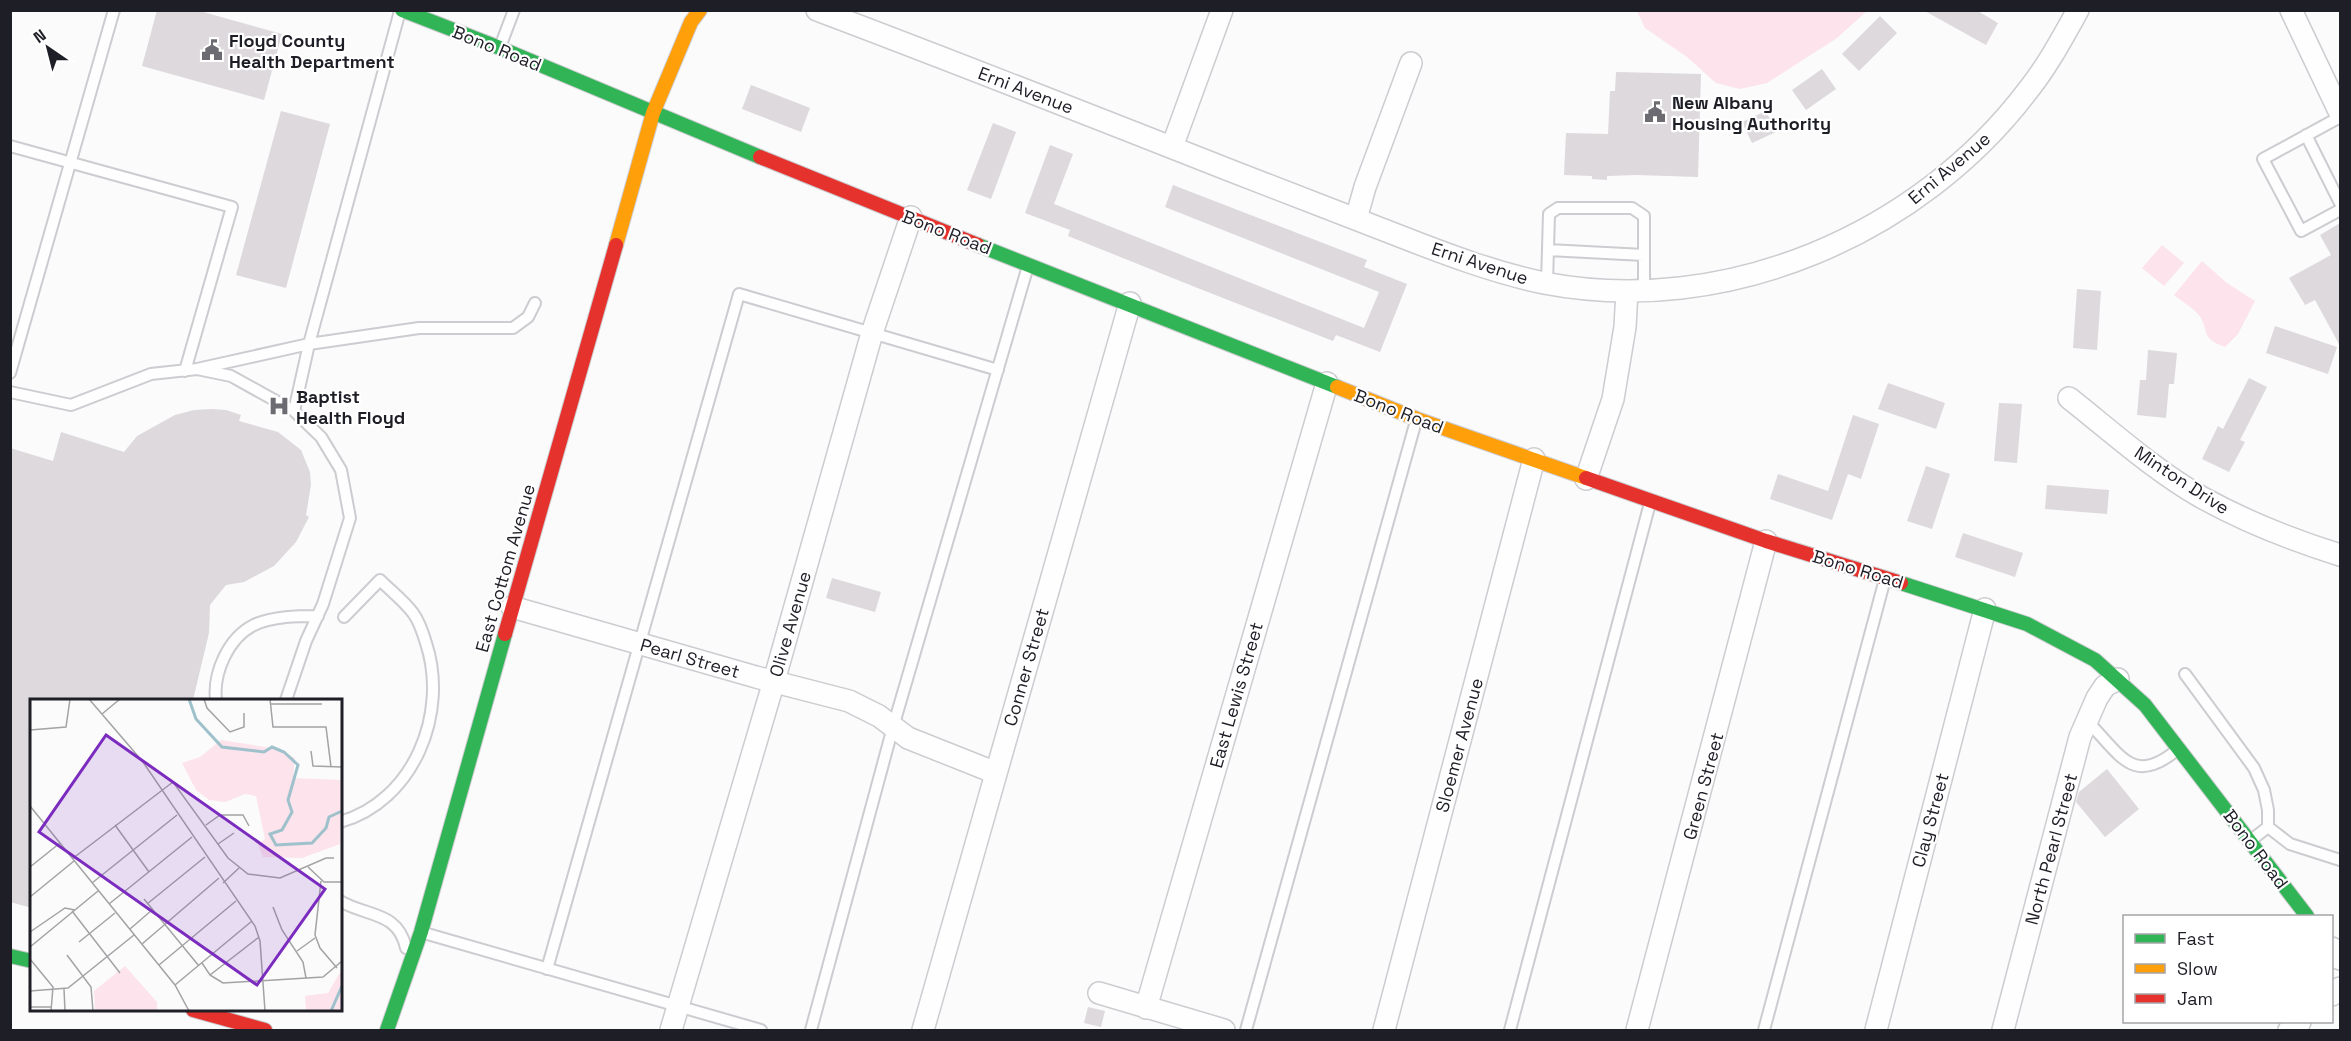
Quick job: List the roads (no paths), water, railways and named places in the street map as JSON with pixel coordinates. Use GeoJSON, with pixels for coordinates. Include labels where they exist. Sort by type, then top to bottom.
{"type":"FeatureCollection","features":[{"type":"Feature","properties":{"kind":"street","name":"Bono Road"},"geometry":{"type":"LineString","coordinates":[[401,10],[500,48],[652,113],[911,218],[1417,418],[1766,541],[2027,624],[2082,651],[2118,679],[2145,705],[2306,915]]}},
{"type":"Feature","properties":{"kind":"street"},"geometry":{"type":"LineString","coordinates":[[652,113],[691,22],[700,10]]}},
{"type":"Feature","properties":{"kind":"street","name":"Erni Avenue"},"geometry":{"type":"LineString","coordinates":[[817,10],[1444,253],[1501,272],[1547,283],[1599,290],[1635,291],[1690,288],[1759,274],[1815,254],[1889,215],[1923,192],[1963,159],[2001,122],[2041,73],[2078,10]]}},
{"type":"Feature","properties":{"kind":"street"},"geometry":{"type":"LineString","coordinates":[[1172,147],[1222,10]]}},
{"type":"Feature","properties":{"kind":"street"},"geometry":{"type":"LineString","coordinates":[[2291,10],[2340,112]]}},
{"type":"Feature","properties":{"kind":"street"},"geometry":{"type":"LineString","coordinates":[[1356,219],[1365,187],[1411,63]]}},
{"type":"Feature","properties":{"kind":"street","name":"East Cottom Avenue"},"geometry":{"type":"LineString","coordinates":[[387,1030],[421,932],[652,113]]}},
{"type":"Feature","properties":{"kind":"street","name":"Olive Avenue"},"geometry":{"type":"LineString","coordinates":[[672,1030],[872,333],[911,218]]}},
{"type":"Feature","properties":{"kind":"street"},"geometry":{"type":"LineString","coordinates":[[1586,479],[1613,399],[1625,327],[1635,291]]}},
{"type":"Feature","properties":{"kind":"street","name":"Conner Street"},"geometry":{"type":"LineString","coordinates":[[923,1030],[1130,303]]}},
{"type":"Feature","properties":{"kind":"street","name":"East Lewis Street"},"geometry":{"type":"LineString","coordinates":[[1146,1008],[1327,382]]}},
{"type":"Feature","properties":{"kind":"street","name":"Minton Drive"},"geometry":{"type":"LineString","coordinates":[[2069,398],[2154,465],[2199,496],[2263,528],[2340,555]]}},
{"type":"Feature","properties":{"kind":"street","name":"Sloemer Avenue"},"geometry":{"type":"LineString","coordinates":[[1384,1030],[1534,459]]}},
{"type":"Feature","properties":{"kind":"street","name":"Green Street"},"geometry":{"type":"LineString","coordinates":[[1637,1030],[1766,541]]}},
{"type":"Feature","properties":{"kind":"street","name":"Pearl Street"},"geometry":{"type":"LineString","coordinates":[[512,607],[849,701],[879,716],[908,738],[996,773]]}},
{"type":"Feature","properties":{"kind":"street","name":"Clay Street"},"geometry":{"type":"LineString","coordinates":[[1876,1030],[1985,609]]}},
{"type":"Feature","properties":{"kind":"street","name":"North Pearl Street"},"geometry":{"type":"LineString","coordinates":[[2003,1030],[2080,737],[2097,698],[2105,686],[2118,679]]}},
{"type":"Feature","properties":{"kind":"street"},"geometry":{"type":"LineString","coordinates":[[10,956],[30,961]]}},
{"type":"Feature","properties":{"kind":"street"},"geometry":{"type":"LineString","coordinates":[[1099,993],[1213,1029]]}},
{"type":"Feature","properties":{"kind":"street"},"geometry":{"type":"LineString","coordinates":[[201,1018],[265,1030]]}},
{"type":"Feature","properties":{"kind":"lane"},"geometry":{"type":"LineString","coordinates":[[10,373],[114,10]]}},
{"type":"Feature","properties":{"kind":"lane"},"geometry":{"type":"LineString","coordinates":[[294,411],[309,344],[401,10]]}},
{"type":"Feature","properties":{"kind":"lane"},"geometry":{"type":"LineString","coordinates":[[500,48],[514,10]]}},
{"type":"Feature","properties":{"kind":"lane"},"geometry":{"type":"LineString","coordinates":[[2340,117],[2263,159],[2301,231],[2340,210]]}},
{"type":"Feature","properties":{"kind":"lane"},"geometry":{"type":"LineString","coordinates":[[2306,135],[2340,202]]}},
{"type":"Feature","properties":{"kind":"lane"},"geometry":{"type":"LineString","coordinates":[[10,146],[232,207],[185,371]]}},
{"type":"Feature","properties":{"kind":"lane"},"geometry":{"type":"LineString","coordinates":[[1547,283],[1549,214],[1558,208],[1632,208],[1644,216],[1644,255],[1635,291]]}},
{"type":"Feature","properties":{"kind":"lane"},"geometry":{"type":"LineString","coordinates":[[1548,250],[1644,255]]}},
{"type":"Feature","properties":{"kind":"lane"},"geometry":{"type":"LineString","coordinates":[[810,1030],[893,727],[1029,264]]}},
{"type":"Feature","properties":{"kind":"lane"},"geometry":{"type":"LineString","coordinates":[[547,969],[739,294],[998,370]]}},
{"type":"Feature","properties":{"kind":"lane"},"geometry":{"type":"LineString","coordinates":[[10,392],[71,405],[151,374],[197,369],[309,344],[419,328],[513,328],[528,317],[536,303]]}},
{"type":"Feature","properties":{"kind":"lane"},"geometry":{"type":"LineString","coordinates":[[197,369],[231,376],[294,411],[321,436],[341,470],[350,518],[318,616],[306,641],[286,699]]}},
{"type":"Feature","properties":{"kind":"lane"},"geometry":{"type":"LineString","coordinates":[[1246,1030],[1417,418]]}},
{"type":"Feature","properties":{"kind":"lane"},"geometry":{"type":"LineString","coordinates":[[1510,1030],[1650,501]]}},
{"type":"Feature","properties":{"kind":"lane"},"geometry":{"type":"LineString","coordinates":[[1764,1030],[1885,578]]}},
{"type":"Feature","properties":{"kind":"lane"},"geometry":{"type":"LineString","coordinates":[[342,821],[360,816],[394,792],[419,753],[430,728],[435,694],[431,658],[413,613],[380,580],[344,617]]}},
{"type":"Feature","properties":{"kind":"lane"},"geometry":{"type":"LineString","coordinates":[[216,699],[216,679],[224,657],[238,636],[255,625],[290,616],[318,616]]}},
{"type":"Feature","properties":{"kind":"lane"},"geometry":{"type":"LineString","coordinates":[[2185,674],[2254,768],[2264,790],[2268,810],[2268,827]]}},
{"type":"Feature","properties":{"kind":"lane"},"geometry":{"type":"LineString","coordinates":[[2088,722],[2132,765],[2144,768],[2157,765],[2180,748]]}},
{"type":"Feature","properties":{"kind":"lane"},"geometry":{"type":"LineString","coordinates":[[2250,842],[2268,827]]}},
{"type":"Feature","properties":{"kind":"lane"},"geometry":{"type":"LineString","coordinates":[[2268,827],[2290,843],[2340,860]]}},
{"type":"Feature","properties":{"kind":"lane"},"geometry":{"type":"LineString","coordinates":[[342,902],[394,924],[404,936],[409,962]]}},
{"type":"Feature","properties":{"kind":"lane"},"geometry":{"type":"LineString","coordinates":[[421,932],[678,1008],[761,1030]]}},
{"type":"Feature","properties":{"kind":"place","name":"Floyd County Health Department"},"geometry":{"type":"Point","coordinates":[212,50]}},
{"type":"Feature","properties":{"kind":"place","name":"New Albany Housing Authority"},"geometry":{"type":"Point","coordinates":[1655,112]}},
{"type":"Feature","properties":{"kind":"place","name":"Baptist Health Floyd"},"geometry":{"type":"Point","coordinates":[279,406]}}]}
